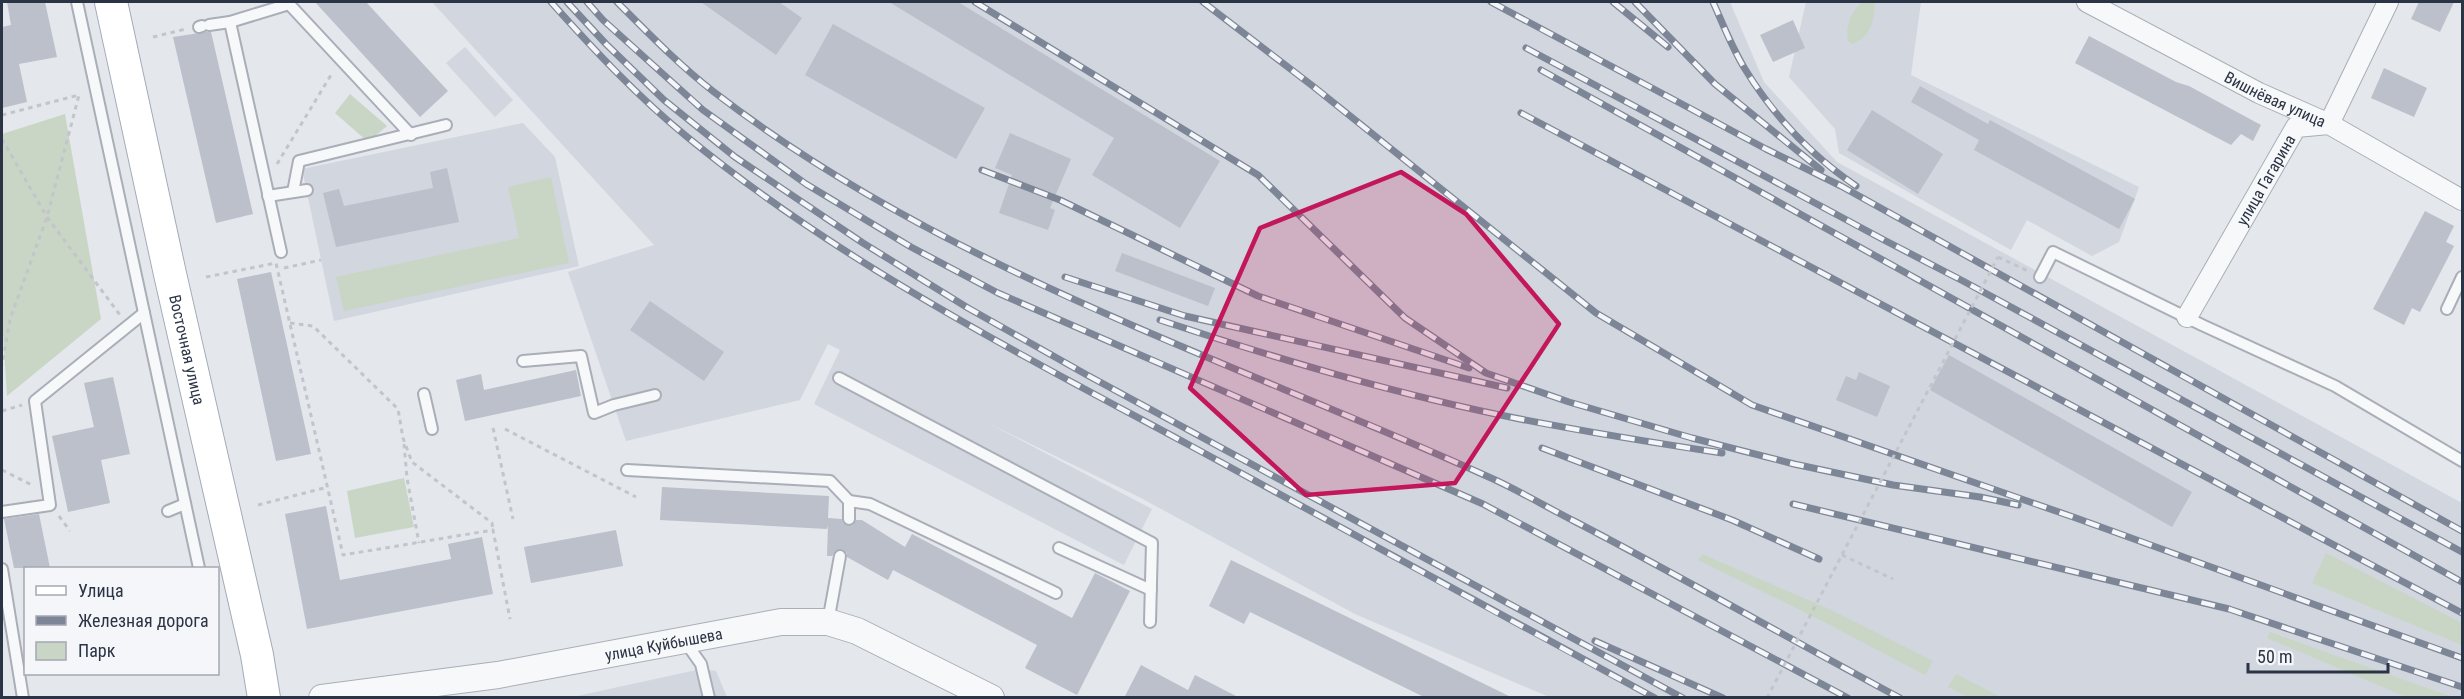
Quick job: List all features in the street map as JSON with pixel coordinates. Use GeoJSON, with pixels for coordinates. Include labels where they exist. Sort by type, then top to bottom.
{"type":"FeatureCollection","features":[{"type":"Feature","properties":{"kind":"main road","name":"Восточная улица"},"geometry":{"type":"LineString","coordinates":[[111,2],[257,655],[264,698]]}},
{"type":"Feature","properties":{"kind":"street","name":"Вишнёвая улица"},"geometry":{"type":"LineString","coordinates":[[2087,2],[2259,93],[2329,124],[2463,200]]}},
{"type":"Feature","properties":{"kind":"street"},"geometry":{"type":"LineString","coordinates":[[2329,124],[2388,2]]}},
{"type":"Feature","properties":{"kind":"street","name":"улица Гагарина"},"geometry":{"type":"LineString","coordinates":[[2187,317],[2296,127],[2329,124]]}},
{"type":"Feature","properties":{"kind":"street","name":"улица Куйбышева"},"geometry":{"type":"LineString","coordinates":[[322,698],[498,675],[781,622],[828,622],[857,631],[991,698]]}},
{"type":"Feature","properties":{"kind":"lane"},"geometry":{"type":"LineString","coordinates":[[77,2],[199,567]]}},
{"type":"Feature","properties":{"kind":"lane"},"geometry":{"type":"LineString","coordinates":[[203,26],[230,22],[290,3],[411,135]]}},
{"type":"Feature","properties":{"kind":"lane"},"geometry":{"type":"LineString","coordinates":[[230,22],[281,252]]}},
{"type":"Feature","properties":{"kind":"lane"},"geometry":{"type":"LineString","coordinates":[[293,192],[298,161],[446,125]]}},
{"type":"Feature","properties":{"kind":"lane"},"geometry":{"type":"LineString","coordinates":[[268,196],[307,190]]}},
{"type":"Feature","properties":{"kind":"lane"},"geometry":{"type":"LineString","coordinates":[[2040,277],[2053,252],[2335,386],[2463,461]]}},
{"type":"Feature","properties":{"kind":"lane"},"geometry":{"type":"LineString","coordinates":[[2447,309],[2463,277]]}},
{"type":"Feature","properties":{"kind":"lane"},"geometry":{"type":"LineString","coordinates":[[2,512],[49,499],[35,401],[144,313]]}},
{"type":"Feature","properties":{"kind":"lane"},"geometry":{"type":"LineString","coordinates":[[523,361],[581,356],[594,412],[655,395]]}},
{"type":"Feature","properties":{"kind":"lane"},"geometry":{"type":"LineString","coordinates":[[839,378],[1152,543],[1150,622]]}},
{"type":"Feature","properties":{"kind":"lane"},"geometry":{"type":"LineString","coordinates":[[424,394],[432,429]]}},
{"type":"Feature","properties":{"kind":"lane"},"geometry":{"type":"LineString","coordinates":[[627,470],[830,482],[849,501],[870,504],[1056,593]]}},
{"type":"Feature","properties":{"kind":"lane"},"geometry":{"type":"LineString","coordinates":[[849,501],[849,519]]}},
{"type":"Feature","properties":{"kind":"lane"},"geometry":{"type":"LineString","coordinates":[[168,511],[185,504]]}},
{"type":"Feature","properties":{"kind":"lane"},"geometry":{"type":"LineString","coordinates":[[1059,548],[1151,590]]}},
{"type":"Feature","properties":{"kind":"lane"},"geometry":{"type":"LineString","coordinates":[[828,622],[840,556]]}},
{"type":"Feature","properties":{"kind":"lane"},"geometry":{"type":"LineString","coordinates":[[2,569],[7,634],[23,698]]}},
{"type":"Feature","properties":{"kind":"lane"},"geometry":{"type":"LineString","coordinates":[[683,640],[701,664],[709,698]]}},
{"type":"Feature","properties":{"kind":"path"},"geometry":{"type":"LineString","coordinates":[[153,37],[203,26]]}},
{"type":"Feature","properties":{"kind":"path"},"geometry":{"type":"LineString","coordinates":[[266,184],[331,75]]}},
{"type":"Feature","properties":{"kind":"path"},"geometry":{"type":"LineString","coordinates":[[2,115],[79,95],[47,217],[10,319],[2,365]]}},
{"type":"Feature","properties":{"kind":"path"},"geometry":{"type":"LineString","coordinates":[[2,139],[47,217],[128,326]]}},
{"type":"Feature","properties":{"kind":"path"},"geometry":{"type":"LineString","coordinates":[[1767,698],[1998,257],[2040,277]]}},
{"type":"Feature","properties":{"kind":"path"},"geometry":{"type":"LineString","coordinates":[[284,268],[321,260]]}},
{"type":"Feature","properties":{"kind":"path"},"geometry":{"type":"LineString","coordinates":[[206,277],[276,262],[343,555],[493,530]]}},
{"type":"Feature","properties":{"kind":"path"},"geometry":{"type":"LineString","coordinates":[[289,323],[314,326],[398,410],[418,543]]}},
{"type":"Feature","properties":{"kind":"path"},"geometry":{"type":"LineString","coordinates":[[2,411],[35,401]]}},
{"type":"Feature","properties":{"kind":"path"},"geometry":{"type":"LineString","coordinates":[[493,428],[513,519]]}},
{"type":"Feature","properties":{"kind":"path"},"geometry":{"type":"LineString","coordinates":[[504,429],[636,497]]}},
{"type":"Feature","properties":{"kind":"path"},"geometry":{"type":"LineString","coordinates":[[403,438],[412,462],[492,524],[510,619]]}},
{"type":"Feature","properties":{"kind":"path"},"geometry":{"type":"LineString","coordinates":[[2,470],[49,499],[70,531]]}},
{"type":"Feature","properties":{"kind":"path"},"geometry":{"type":"LineString","coordinates":[[258,505],[328,487]]}},
{"type":"Feature","properties":{"kind":"path"},"geometry":{"type":"LineString","coordinates":[[1842,555],[1893,579]]}},
{"type":"Feature","properties":{"kind":"highlighted area"},"geometry":{"type":"Polygon","coordinates":[[[1401,172],[1466,214],[1559,324],[1455,483],[1306,495],[1190,388],[1260,228],[1401,172]]]}},
{"type":"Feature","properties":{"kind":"shaded area"},"geometry":{"type":"Polygon","coordinates":[[[432,2],[1730,2],[1764,82],[1837,162],[2462,503],[2462,697],[1549,697],[1355,614],[1139,497],[988,423],[1152,509],[1124,565],[814,404],[840,350],[828,344],[800,400],[626,441],[568,272],[654,245],[432,2]]]}},
{"type":"Feature","properties":{"kind":"shaded area"},"geometry":{"type":"Polygon","coordinates":[[[1806,2],[1921,2],[1911,75],[2139,187],[2119,242],[2092,256],[2027,220],[2011,250],[1839,153],[1835,129],[1789,77],[1806,2]]]}},
{"type":"Feature","properties":{"kind":"shaded area"},"geometry":{"type":"Polygon","coordinates":[[[465,47],[513,100],[495,117],[446,63],[465,47]]]}},
{"type":"Feature","properties":{"kind":"shaded area"},"geometry":{"type":"Polygon","coordinates":[[[523,123],[555,157],[579,266],[334,321],[302,169],[523,123]]]}},
{"type":"Feature","properties":{"kind":"shaded area"},"geometry":{"type":"Polygon","coordinates":[[[701,669],[716,671],[727,697],[568,698],[701,669]]]}},
{"type":"Feature","properties":{"kind":"green space"},"geometry":{"type":"Polygon","coordinates":[[[1862,2],[1874,2],[1874,17],[1863,38],[1852,44],[1848,41],[1848,25],[1855,10],[1862,2]]]}},
{"type":"Feature","properties":{"kind":"green space"},"geometry":{"type":"Polygon","coordinates":[[[350,94],[387,126],[368,142],[335,113],[350,94]]]}},
{"type":"Feature","properties":{"kind":"green space"},"geometry":{"type":"Polygon","coordinates":[[[65,114],[101,319],[7,396],[2,319],[2,134],[65,114]]]}},
{"type":"Feature","properties":{"kind":"green space"},"geometry":{"type":"Polygon","coordinates":[[[551,177],[569,263],[344,311],[336,277],[519,238],[508,187],[551,177]]]}},
{"type":"Feature","properties":{"kind":"green space"},"geometry":{"type":"Polygon","coordinates":[[[404,478],[414,527],[355,538],[347,491],[404,478]]]}},
{"type":"Feature","properties":{"kind":"green space"},"geometry":{"type":"Polygon","coordinates":[[[2326,553],[2462,623],[2462,645],[2312,583],[2326,553]]]}},
{"type":"Feature","properties":{"kind":"green space"},"geometry":{"type":"Polygon","coordinates":[[[1702,554],[1829,609],[1933,661],[1925,675],[1698,560],[1702,554]]]}},
{"type":"Feature","properties":{"kind":"green space"},"geometry":{"type":"Polygon","coordinates":[[[2270,632],[2452,697],[2406,697],[2267,638],[2270,632]]]}},
{"type":"Feature","properties":{"kind":"green space"},"geometry":{"type":"Polygon","coordinates":[[[1956,674],[2001,697],[1968,697],[1948,687],[1956,674]]]}},
{"type":"Feature","properties":{"kind":"building"},"geometry":{"type":"Polygon","coordinates":[[[7,2],[45,2],[57,57],[19,64],[27,102],[2,108],[2,27],[11,25],[7,2]]]}},
{"type":"Feature","properties":{"kind":"building"},"geometry":{"type":"Polygon","coordinates":[[[315,2],[366,2],[448,91],[420,117],[315,2]]]}},
{"type":"Feature","properties":{"kind":"building"},"geometry":{"type":"Polygon","coordinates":[[[701,2],[779,2],[802,18],[776,55],[701,2]]]}},
{"type":"Feature","properties":{"kind":"building"},"geometry":{"type":"Polygon","coordinates":[[[889,2],[958,2],[1220,161],[1180,228],[1092,175],[1114,138],[889,2]]]}},
{"type":"Feature","properties":{"kind":"building"},"geometry":{"type":"Polygon","coordinates":[[[2419,2],[2454,2],[2440,32],[2411,19],[2419,2]]]}},
{"type":"Feature","properties":{"kind":"building"},"geometry":{"type":"Polygon","coordinates":[[[1793,20],[1805,48],[1773,62],[1760,35],[1793,20]]]}},
{"type":"Feature","properties":{"kind":"building"},"geometry":{"type":"Polygon","coordinates":[[[833,24],[985,108],[956,159],[805,75],[833,24]]]}},
{"type":"Feature","properties":{"kind":"building"},"geometry":{"type":"Polygon","coordinates":[[[211,32],[253,214],[216,223],[173,37],[211,32]]]}},
{"type":"Feature","properties":{"kind":"building"},"geometry":{"type":"Polygon","coordinates":[[[2089,36],[2261,125],[2253,141],[2241,134],[2231,145],[2075,63],[2089,36]]]}},
{"type":"Feature","properties":{"kind":"building"},"geometry":{"type":"Polygon","coordinates":[[[2384,68],[2427,88],[2414,117],[2371,98],[2384,68]]]}},
{"type":"Feature","properties":{"kind":"building"},"geometry":{"type":"Polygon","coordinates":[[[1920,86],[1988,124],[1990,120],[2135,199],[2119,229],[1974,150],[1979,140],[1911,102],[1920,86]]]}},
{"type":"Feature","properties":{"kind":"building"},"geometry":{"type":"Polygon","coordinates":[[[1872,110],[1943,154],[1918,194],[1847,150],[1872,110]]]}},
{"type":"Feature","properties":{"kind":"building"},"geometry":{"type":"Polygon","coordinates":[[[1010,133],[1071,159],[1050,208],[1055,210],[1048,230],[999,213],[1012,175],[995,168],[1010,133]]]}},
{"type":"Feature","properties":{"kind":"building"},"geometry":{"type":"Polygon","coordinates":[[[447,168],[459,222],[336,247],[323,193],[339,189],[344,206],[433,188],[430,172],[447,168]]]}},
{"type":"Feature","properties":{"kind":"building"},"geometry":{"type":"Polygon","coordinates":[[[2425,211],[2454,226],[2446,242],[2454,246],[2420,312],[2412,308],[2404,325],[2373,309],[2425,211]]]}},
{"type":"Feature","properties":{"kind":"building"},"geometry":{"type":"Polygon","coordinates":[[[1122,253],[1215,288],[1208,306],[1115,271],[1122,253]]]}},
{"type":"Feature","properties":{"kind":"building"},"geometry":{"type":"Polygon","coordinates":[[[271,272],[311,454],[276,461],[237,279],[271,272]]]}},
{"type":"Feature","properties":{"kind":"building"},"geometry":{"type":"Polygon","coordinates":[[[650,301],[724,352],[704,381],[630,330],[650,301]]]}},
{"type":"Feature","properties":{"kind":"building"},"geometry":{"type":"Polygon","coordinates":[[[1949,355],[2192,492],[2172,527],[1930,390],[1949,355]]]}},
{"type":"Feature","properties":{"kind":"building"},"geometry":{"type":"Polygon","coordinates":[[[576,370],[581,396],[465,421],[456,380],[481,374],[484,390],[576,370]]]}},
{"type":"Feature","properties":{"kind":"building"},"geometry":{"type":"Polygon","coordinates":[[[1859,372],[1890,386],[1877,417],[1836,400],[1846,376],[1856,380],[1859,372]]]}},
{"type":"Feature","properties":{"kind":"building"},"geometry":{"type":"Polygon","coordinates":[[[113,377],[130,454],[101,460],[110,503],[68,512],[52,436],[94,427],[84,383],[113,377]]]}},
{"type":"Feature","properties":{"kind":"building"},"geometry":{"type":"Polygon","coordinates":[[[662,487],[829,496],[828,518],[842,519],[843,523],[848,526],[853,525],[856,520],[862,520],[905,547],[912,534],[1072,618],[1095,573],[1130,591],[1077,695],[1025,668],[1037,645],[893,570],[888,580],[847,557],[847,553],[842,549],[835,551],[832,556],[827,556],[828,525],[827,529],[660,520],[662,487]]]}},
{"type":"Feature","properties":{"kind":"building"},"geometry":{"type":"Polygon","coordinates":[[[326,506],[340,580],[451,559],[448,544],[482,537],[493,594],[307,629],[285,514],[326,506]]]}},
{"type":"Feature","properties":{"kind":"building"},"geometry":{"type":"Polygon","coordinates":[[[39,514],[50,567],[14,568],[4,519],[39,514]]]}},
{"type":"Feature","properties":{"kind":"building"},"geometry":{"type":"Polygon","coordinates":[[[616,530],[623,566],[531,583],[524,547],[616,530]]]}},
{"type":"Feature","properties":{"kind":"building"},"geometry":{"type":"Polygon","coordinates":[[[1231,560],[1513,698],[1426,698],[1250,612],[1244,624],[1209,606],[1231,560]]]}},
{"type":"Feature","properties":{"kind":"building"},"geometry":{"type":"Polygon","coordinates":[[[1141,665],[1188,690],[1195,675],[1240,698],[1124,698],[1141,665]]]}},
{"type":"Feature","properties":{"kind":"railway"},"geometry":{"type":"LineString","coordinates":[[551,2],[616,72],[686,136],[805,225],[867,265],[996,340],[1655,698]]}},
{"type":"Feature","properties":{"kind":"railway"},"geometry":{"type":"LineString","coordinates":[[567,2],[606,44],[664,100],[735,157],[863,243],[968,308],[1087,375],[1683,698]]}},
{"type":"Feature","properties":{"kind":"railway"},"geometry":{"type":"LineString","coordinates":[[587,2],[603,20],[703,110],[806,184],[911,247],[998,293],[1483,504],[1848,698]]}},
{"type":"Feature","properties":{"kind":"railway"},"geometry":{"type":"LineString","coordinates":[[617,2],[676,60],[714,92],[803,155],[896,211],[992,261],[1091,307],[1502,483],[1900,698]]}},
{"type":"Feature","properties":{"kind":"railway"},"geometry":{"type":"LineString","coordinates":[[975,2],[1258,175],[1405,318],[1486,373],[1569,402],[1692,438],[1794,464],[1893,485],[1980,497],[2018,505]]}},
{"type":"Feature","properties":{"kind":"railway"},"geometry":{"type":"LineString","coordinates":[[1203,2],[1314,87],[1596,313],[1752,405],[2076,518],[2462,658]]}},
{"type":"Feature","properties":{"kind":"railway"},"geometry":{"type":"LineString","coordinates":[[1491,2],[1766,149],[1841,186],[2462,531]]}},
{"type":"Feature","properties":{"kind":"railway"},"geometry":{"type":"LineString","coordinates":[[1613,2],[1668,47]]}},
{"type":"Feature","properties":{"kind":"railway"},"geometry":{"type":"LineString","coordinates":[[1635,2],[1715,84],[1821,170]]}},
{"type":"Feature","properties":{"kind":"railway"},"geometry":{"type":"LineString","coordinates":[[1713,2],[1740,61],[1768,102],[1794,134],[1824,162],[1856,186]]}},
{"type":"Feature","properties":{"kind":"railway"},"geometry":{"type":"LineString","coordinates":[[1526,48],[1963,281],[2462,552]]}},
{"type":"Feature","properties":{"kind":"railway"},"geometry":{"type":"LineString","coordinates":[[1541,70],[2462,582]]}},
{"type":"Feature","properties":{"kind":"railway"},"geometry":{"type":"LineString","coordinates":[[1521,113],[2462,613]]}},
{"type":"Feature","properties":{"kind":"railway"},"geometry":{"type":"LineString","coordinates":[[982,170],[1060,200],[1258,296],[1469,368]]}},
{"type":"Feature","properties":{"kind":"railway"},"geometry":{"type":"LineString","coordinates":[[1065,277],[1185,316],[1507,388]]}},
{"type":"Feature","properties":{"kind":"railway"},"geometry":{"type":"LineString","coordinates":[[1160,320],[1249,349],[1429,399],[1545,424],[1722,453]]}},
{"type":"Feature","properties":{"kind":"railway"},"geometry":{"type":"LineString","coordinates":[[1542,448],[1732,520],[1819,559]]}},
{"type":"Feature","properties":{"kind":"railway"},"geometry":{"type":"LineString","coordinates":[[1793,504],[2229,609],[2462,687]]}},
{"type":"Feature","properties":{"kind":"railway"},"geometry":{"type":"LineString","coordinates":[[1595,641],[1723,698]]}}]}
